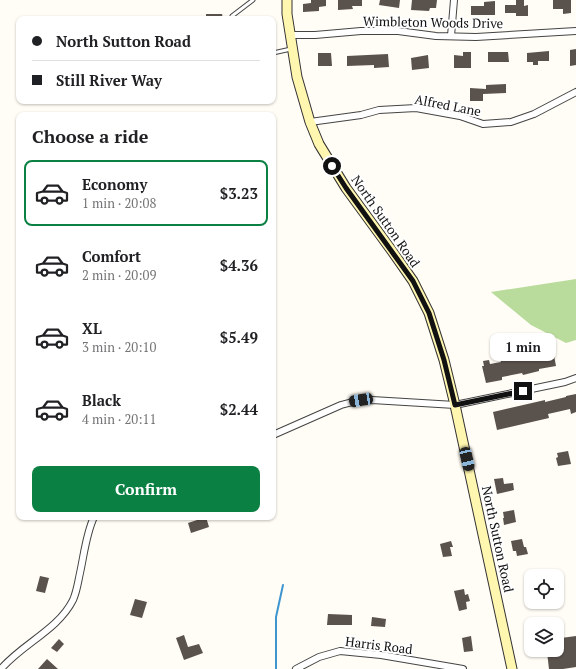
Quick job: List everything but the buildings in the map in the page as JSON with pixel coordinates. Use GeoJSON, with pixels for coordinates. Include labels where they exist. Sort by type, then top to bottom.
{"type":"FeatureCollection","features":[{"type":"Feature","properties":{"kind":"main road","name":"North Sutton Road"},"geometry":{"type":"LineString","coordinates":[[287,0],[287,14],[297,77],[310,122],[319,144],[346,188],[413,281],[429,313],[444,360],[455,405],[512,669]]}},
{"type":"Feature","properties":{"kind":"street"},"geometry":{"type":"LineString","coordinates":[[452,36],[454,0]]}},
{"type":"Feature","properties":{"kind":"street","name":"Wimbleton Woods Drive"},"geometry":{"type":"LineString","coordinates":[[290,35],[315,35],[361,31],[398,31],[436,36],[476,37],[576,31]]}},
{"type":"Feature","properties":{"kind":"street","name":"Alfred Lane"},"geometry":{"type":"LineString","coordinates":[[310,122],[360,115],[379,110],[416,108],[460,116],[483,124],[511,122],[534,114],[576,92]]}},
{"type":"Feature","properties":{"kind":"street"},"geometry":{"type":"LineString","coordinates":[[276,434],[341,405],[361,400],[455,405],[557,384],[576,378]]}},
{"type":"Feature","properties":{"kind":"street"},"geometry":{"type":"LineString","coordinates":[[1,669],[14,655],[66,612],[78,587],[88,535],[92,520]]}},
{"type":"Feature","properties":{"kind":"street","name":"Harris Road"},"geometry":{"type":"LineString","coordinates":[[296,669],[319,657],[340,651],[381,655],[463,669]]}},
{"type":"Feature","properties":{"kind":"lane"},"geometry":{"type":"LineString","coordinates":[[232,16],[253,0]]}},
{"type":"Feature","properties":{"kind":"lane"},"geometry":{"type":"LineString","coordinates":[[276,52],[292,49]]}},
{"type":"Feature","properties":{"kind":"green space"},"geometry":{"type":"Polygon","coordinates":[[[576,279],[576,340],[566,343],[531,325],[491,292],[576,279]]]}},
{"type":"Feature","properties":{"kind":"waterway"},"geometry":{"type":"LineString","coordinates":[[276,669],[276,617],[283,585]]}},
{"type":"Feature","properties":{"kind":"route"},"geometry":{"type":"LineString","coordinates":[[332,166],[346,188],[413,281],[429,313],[444,360],[455,405],[523,391]]}}]}
